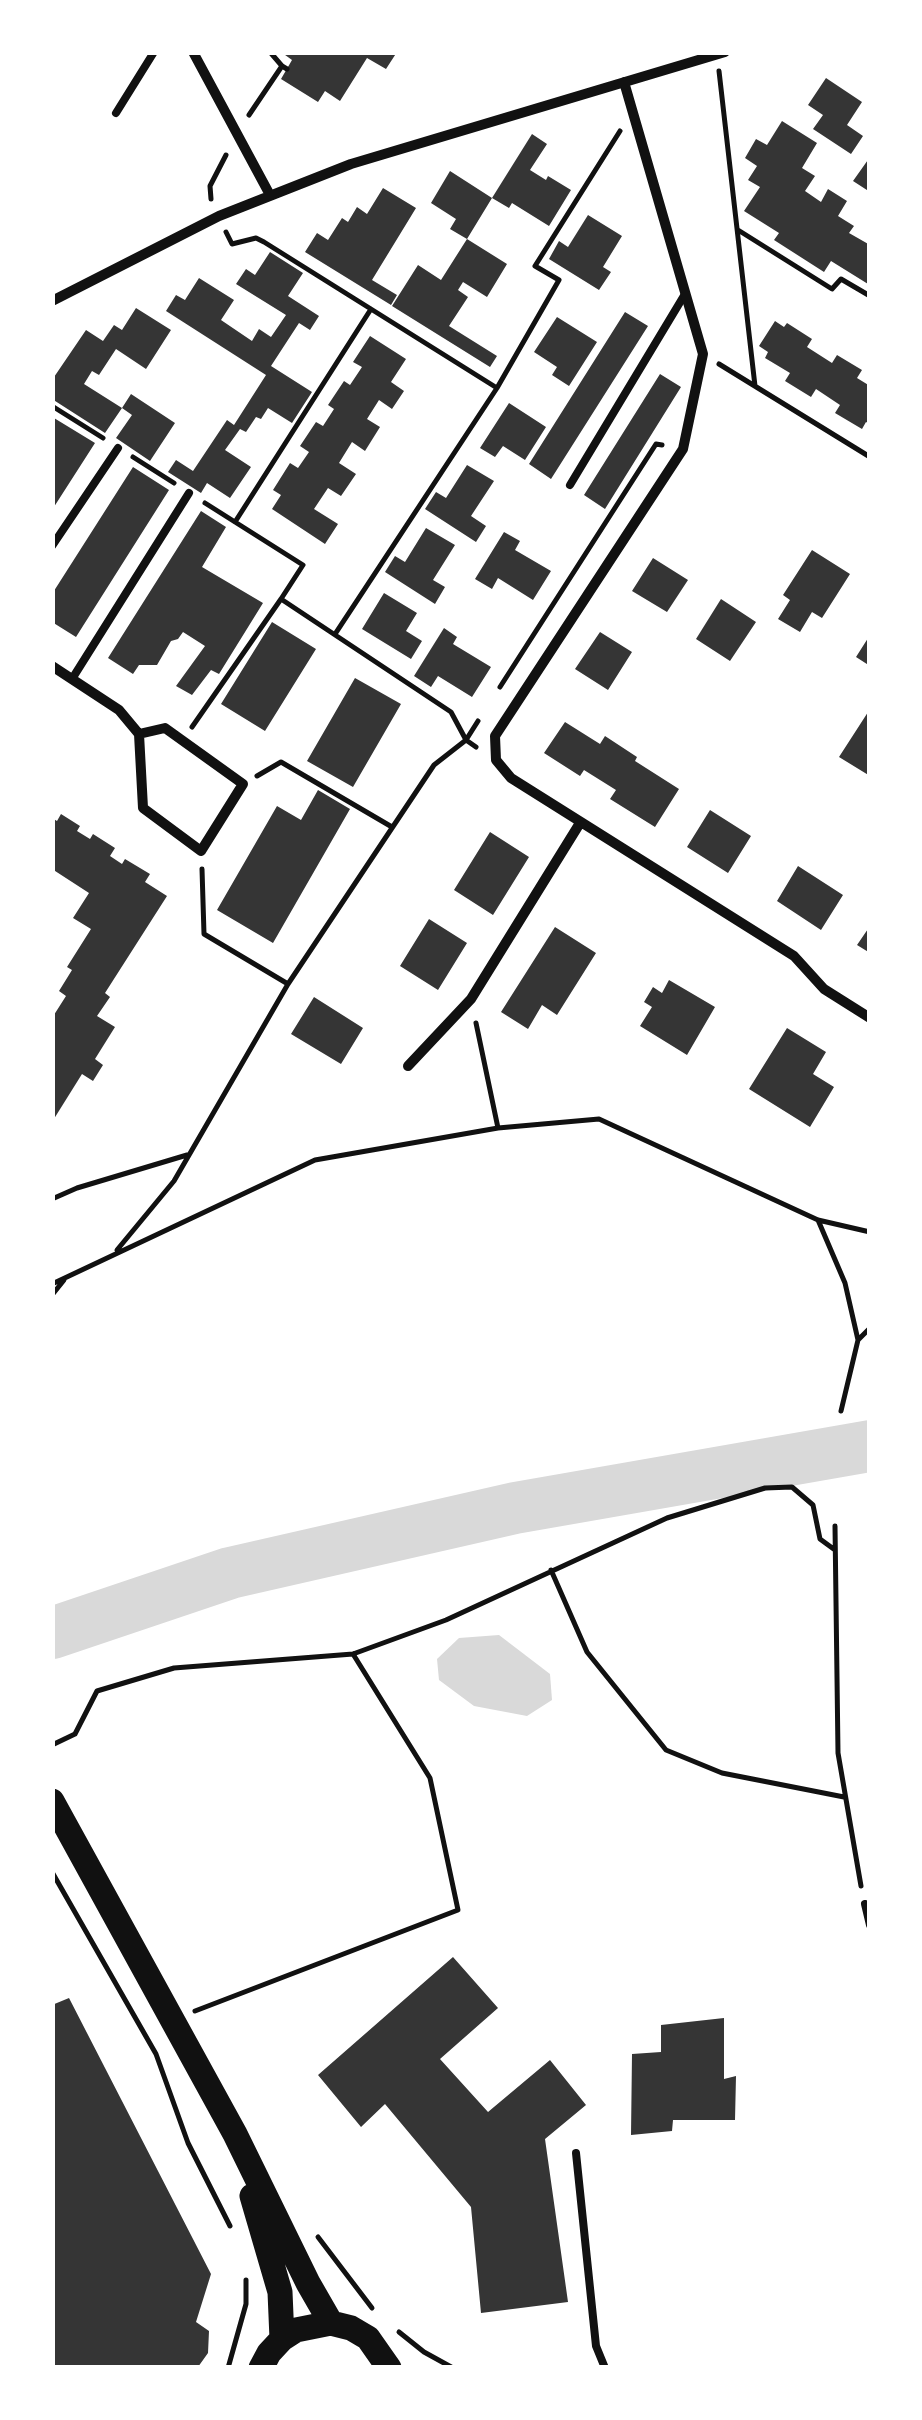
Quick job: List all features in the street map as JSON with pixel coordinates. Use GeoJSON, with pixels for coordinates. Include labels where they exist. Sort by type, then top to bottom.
{"type":"FeatureCollection","features":[{"type":"Feature","properties":{"kind":"main road"},"geometry":{"type":"LineString","coordinates":[[52,1801],[235,2134],[331,2324]]}},
{"type":"Feature","properties":{"kind":"main road"},"geometry":{"type":"LineString","coordinates":[[235,2134],[280,2292],[282,2339]]}},
{"type":"Feature","properties":{"kind":"main road"},"geometry":{"type":"LineString","coordinates":[[261,2368],[282,2339],[314,2324],[331,2324],[368,2338],[382,2352],[389,2368]]}},
{"type":"Feature","properties":{"kind":"street"},"geometry":{"type":"LineString","coordinates":[[193,52],[270,195]]}},
{"type":"Feature","properties":{"kind":"street"},"geometry":{"type":"LineString","coordinates":[[52,301],[219,216],[270,195],[448,133],[713,54]]}},
{"type":"Feature","properties":{"kind":"street"},"geometry":{"type":"LineString","coordinates":[[624,82],[704,354],[683,449],[495,736],[496,760],[510,778],[794,956],[824,989],[870,1018]]}},
{"type":"Feature","properties":{"kind":"street"},"geometry":{"type":"LineString","coordinates":[[52,666],[119,710],[139,734],[143,808],[201,851],[244,784],[166,728],[139,734]]}},
{"type":"Feature","properties":{"kind":"street"},"geometry":{"type":"LineString","coordinates":[[408,1066],[471,999],[580,822]]}},
{"type":"Feature","properties":{"kind":"lane"},"geometry":{"type":"LineString","coordinates":[[116,113],[154,52]]}},
{"type":"Feature","properties":{"kind":"lane"},"geometry":{"type":"LineString","coordinates":[[570,485],[685,294]]}},
{"type":"Feature","properties":{"kind":"lane"},"geometry":{"type":"LineString","coordinates":[[52,546],[118,448]]}},
{"type":"Feature","properties":{"kind":"lane"},"geometry":{"type":"LineString","coordinates":[[72,679],[189,493]]}},
{"type":"Feature","properties":{"kind":"lane"},"geometry":{"type":"LineString","coordinates":[[865,1904],[870,1925]]}},
{"type":"Feature","properties":{"kind":"lane"},"geometry":{"type":"LineString","coordinates":[[576,2152],[596,2346],[606,2368]]}},
{"type":"Feature","properties":{"kind":"path"},"geometry":{"type":"LineString","coordinates":[[270,52],[284,67],[237,134],[210,186],[212,201],[232,244],[256,238],[497,388]]}},
{"type":"Feature","properties":{"kind":"path"},"geometry":{"type":"LineString","coordinates":[[713,54],[755,386]]}},
{"type":"Feature","properties":{"kind":"path"},"geometry":{"type":"LineString","coordinates":[[335,634],[497,388],[560,280],[536,266],[632,112]]}},
{"type":"Feature","properties":{"kind":"path"},"geometry":{"type":"LineString","coordinates":[[737,230],[832,288],[841,279],[870,296]]}},
{"type":"Feature","properties":{"kind":"path"},"geometry":{"type":"LineString","coordinates":[[235,522],[371,308]]}},
{"type":"Feature","properties":{"kind":"path"},"geometry":{"type":"LineString","coordinates":[[704,354],[870,458]]}},
{"type":"Feature","properties":{"kind":"path"},"geometry":{"type":"LineString","coordinates":[[497,691],[656,444],[683,449]]}},
{"type":"Feature","properties":{"kind":"path"},"geometry":{"type":"LineString","coordinates":[[184,740],[281,600],[451,712],[466,740],[496,760]]}},
{"type":"Feature","properties":{"kind":"path"},"geometry":{"type":"LineString","coordinates":[[116,1252],[174,1181],[288,984],[434,765],[466,740],[487,708]]}},
{"type":"Feature","properties":{"kind":"path"},"geometry":{"type":"LineString","coordinates":[[244,784],[280,762],[392,827]]}},
{"type":"Feature","properties":{"kind":"path"},"geometry":{"type":"LineString","coordinates":[[201,851],[204,934],[288,984]]}},
{"type":"Feature","properties":{"kind":"path"},"geometry":{"type":"LineString","coordinates":[[52,938],[52,959]]}},
{"type":"Feature","properties":{"kind":"path"},"geometry":{"type":"LineString","coordinates":[[471,999],[498,1128]]}},
{"type":"Feature","properties":{"kind":"path"},"geometry":{"type":"LineString","coordinates":[[52,1284],[314,1160],[498,1128],[598,1119],[818,1220],[870,1232]]}},
{"type":"Feature","properties":{"kind":"path"},"geometry":{"type":"LineString","coordinates":[[52,1199],[190,1154]]}},
{"type":"Feature","properties":{"kind":"path"},"geometry":{"type":"LineString","coordinates":[[818,1220],[845,1283],[858,1340],[841,1411]]}},
{"type":"Feature","properties":{"kind":"path"},"geometry":{"type":"LineString","coordinates":[[52,1295],[66,1278]]}},
{"type":"Feature","properties":{"kind":"path"},"geometry":{"type":"LineString","coordinates":[[858,1340],[870,1328]]}},
{"type":"Feature","properties":{"kind":"path"},"geometry":{"type":"LineString","coordinates":[[52,1745],[75,1734],[96,1691],[174,1668],[353,1654],[446,1620],[666,1518],[765,1488],[792,1487],[813,1505],[820,1539],[835,1550]]}},
{"type":"Feature","properties":{"kind":"path"},"geometry":{"type":"LineString","coordinates":[[835,1526],[838,1753],[865,1904]]}},
{"type":"Feature","properties":{"kind":"path"},"geometry":{"type":"LineString","coordinates":[[550,1570],[588,1652],[666,1750],[722,1773],[844,1796]]}},
{"type":"Feature","properties":{"kind":"path"},"geometry":{"type":"LineString","coordinates":[[172,2020],[458,1910],[430,1778],[353,1654]]}},
{"type":"Feature","properties":{"kind":"path"},"geometry":{"type":"LineString","coordinates":[[52,1872],[156,2054],[188,2143],[232,2230]]}},
{"type":"Feature","properties":{"kind":"path"},"geometry":{"type":"LineString","coordinates":[[228,2368],[246,2304],[246,2276]]}},
{"type":"Feature","properties":{"kind":"shaded area"},"geometry":{"type":"Polygon","coordinates":[[[499,1635],[550,1674],[552,1700],[527,1716],[474,1706],[439,1680],[437,1659],[459,1638],[499,1635]]]}},
{"type":"Feature","properties":{"kind":"building"},"geometry":{"type":"Polygon","coordinates":[[[281,52],[397,52],[386,69],[367,58],[340,101],[325,91],[318,102],[281,79],[292,60],[281,52]]]}},
{"type":"Feature","properties":{"kind":"building"},"geometry":{"type":"Polygon","coordinates":[[[826,78],[862,102],[847,125],[863,136],[851,154],[813,129],[823,115],[808,105],[826,78]]]}},
{"type":"Feature","properties":{"kind":"building"},"geometry":{"type":"Polygon","coordinates":[[[782,121],[817,143],[802,168],[815,176],[805,191],[821,202],[828,189],[847,201],[838,216],[854,226],[849,233],[870,245],[868,284],[831,261],[824,272],[774,240],[779,233],[744,211],[760,187],[748,180],[757,166],[745,158],[756,139],[767,145],[782,121]]]}},
{"type":"Feature","properties":{"kind":"building"},"geometry":{"type":"Polygon","coordinates":[[[532,134],[547,144],[530,170],[571,190],[549,226],[512,203],[509,208],[492,198],[532,134]]]}},
{"type":"Feature","properties":{"kind":"building"},"geometry":{"type":"Polygon","coordinates":[[[870,157],[870,192],[853,181],[870,157]]]}},
{"type":"Feature","properties":{"kind":"building"},"geometry":{"type":"Polygon","coordinates":[[[450,171],[492,198],[467,239],[450,229],[456,219],[431,203],[450,171]]]}},
{"type":"Feature","properties":{"kind":"building"},"geometry":{"type":"Polygon","coordinates":[[[383,188],[416,208],[372,280],[397,295],[391,305],[305,252],[317,233],[328,240],[342,218],[348,222],[357,207],[367,214],[383,188]]]}},
{"type":"Feature","properties":{"kind":"building"},"geometry":{"type":"Polygon","coordinates":[[[588,215],[622,236],[603,267],[611,272],[599,290],[549,259],[559,241],[568,247],[588,215]]]}},
{"type":"Feature","properties":{"kind":"building"},"geometry":{"type":"Polygon","coordinates":[[[467,239],[507,264],[487,297],[463,282],[458,290],[468,297],[449,326],[497,356],[490,367],[392,306],[418,265],[441,280],[467,239]]]}},
{"type":"Feature","properties":{"kind":"building"},"geometry":{"type":"Polygon","coordinates":[[[270,252],[303,273],[288,296],[319,316],[310,330],[299,323],[271,366],[312,392],[292,423],[268,408],[246,432],[240,429],[225,450],[251,467],[230,498],[207,483],[201,493],[168,472],[176,460],[193,471],[227,420],[234,425],[266,375],[166,311],[176,295],[185,300],[199,278],[234,300],[221,320],[252,341],[259,329],[271,337],[286,315],[236,284],[246,269],[255,275],[270,252]]]}},
{"type":"Feature","properties":{"kind":"building"},"geometry":{"type":"Polygon","coordinates":[[[136,308],[171,330],[146,369],[116,349],[99,375],[92,371],[84,384],[122,408],[105,433],[52,399],[52,380],[86,330],[103,341],[114,325],[122,330],[136,308]]]}},
{"type":"Feature","properties":{"kind":"building"},"geometry":{"type":"Polygon","coordinates":[[[625,312],[648,326],[551,479],[529,464],[625,312]]]}},
{"type":"Feature","properties":{"kind":"building"},"geometry":{"type":"Polygon","coordinates":[[[557,317],[597,342],[569,386],[552,375],[557,367],[534,352],[557,317]]]}},
{"type":"Feature","properties":{"kind":"building"},"geometry":{"type":"Polygon","coordinates":[[[775,321],[784,327],[787,323],[812,339],[807,347],[832,363],[837,355],[862,370],[857,378],[870,386],[870,424],[866,422],[862,429],[835,413],[840,405],[816,389],[811,397],[785,381],[790,373],[765,358],[768,352],[759,346],[775,321]]]}},
{"type":"Feature","properties":{"kind":"building"},"geometry":{"type":"Polygon","coordinates":[[[370,336],[406,359],[391,382],[404,391],[392,409],[379,400],[367,419],[380,427],[365,451],[352,442],[339,463],[356,474],[341,496],[328,488],[314,509],[338,524],[325,544],[272,509],[281,495],[273,490],[290,463],[298,468],[309,452],[300,446],[316,422],[323,426],[334,409],[328,405],[344,381],[350,385],[362,367],[353,362],[370,336]]]}},
{"type":"Feature","properties":{"kind":"building"},"geometry":{"type":"Polygon","coordinates":[[[660,374],[681,387],[605,509],[584,495],[660,374]]]}},
{"type":"Feature","properties":{"kind":"building"},"geometry":{"type":"Polygon","coordinates":[[[131,394],[175,423],[150,461],[116,438],[132,415],[122,408],[131,394]]]}},
{"type":"Feature","properties":{"kind":"building"},"geometry":{"type":"Polygon","coordinates":[[[509,403],[546,427],[525,460],[503,446],[495,457],[480,448],[509,403]]]}},
{"type":"Feature","properties":{"kind":"building"},"geometry":{"type":"Polygon","coordinates":[[[52,420],[95,443],[52,510],[52,420]]]}},
{"type":"Feature","properties":{"kind":"building"},"geometry":{"type":"Polygon","coordinates":[[[467,465],[494,481],[471,516],[486,526],[476,542],[425,509],[436,492],[446,498],[467,465]]]}},
{"type":"Feature","properties":{"kind":"building"},"geometry":{"type":"Polygon","coordinates":[[[133,467],[169,490],[76,637],[52,622],[52,594],[133,467]]]}},
{"type":"Feature","properties":{"kind":"building"},"geometry":{"type":"Polygon","coordinates":[[[201,511],[226,527],[202,567],[263,603],[219,674],[211,670],[192,695],[176,686],[205,646],[183,632],[171,641],[157,665],[139,665],[133,674],[108,658],[201,511]]]}},
{"type":"Feature","properties":{"kind":"building"},"geometry":{"type":"Polygon","coordinates":[[[426,528],[455,545],[433,580],[445,587],[435,604],[385,572],[395,556],[405,562],[426,528]]]}},
{"type":"Feature","properties":{"kind":"building"},"geometry":{"type":"Polygon","coordinates":[[[504,532],[520,541],[515,550],[551,571],[533,600],[498,578],[492,589],[475,579],[504,532]]]}},
{"type":"Feature","properties":{"kind":"building"},"geometry":{"type":"Polygon","coordinates":[[[812,550],[850,574],[822,618],[812,612],[800,632],[778,619],[790,600],[783,595],[812,550]]]}},
{"type":"Feature","properties":{"kind":"building"},"geometry":{"type":"Polygon","coordinates":[[[653,558],[688,580],[667,612],[632,591],[653,558]]]}},
{"type":"Feature","properties":{"kind":"building"},"geometry":{"type":"Polygon","coordinates":[[[384,593],[417,613],[406,631],[422,641],[411,659],[362,629],[384,593]]]}},
{"type":"Feature","properties":{"kind":"building"},"geometry":{"type":"Polygon","coordinates":[[[721,599],[756,622],[730,661],[696,639],[721,599]]]}},
{"type":"Feature","properties":{"kind":"building"},"geometry":{"type":"Polygon","coordinates":[[[272,622],[316,649],[265,731],[221,704],[272,622]]]}},
{"type":"Feature","properties":{"kind":"building"},"geometry":{"type":"Polygon","coordinates":[[[444,628],[457,637],[453,644],[491,667],[472,697],[438,676],[431,687],[414,676],[444,628]]]}},
{"type":"Feature","properties":{"kind":"building"},"geometry":{"type":"Polygon","coordinates":[[[600,632],[632,652],[608,690],[575,669],[600,632]]]}},
{"type":"Feature","properties":{"kind":"building"},"geometry":{"type":"Polygon","coordinates":[[[870,635],[870,666],[856,657],[870,635]]]}},
{"type":"Feature","properties":{"kind":"building"},"geometry":{"type":"Polygon","coordinates":[[[355,678],[401,704],[353,787],[307,761],[355,678]]]}},
{"type":"Feature","properties":{"kind":"building"},"geometry":{"type":"Polygon","coordinates":[[[870,709],[870,776],[839,757],[870,709]]]}},
{"type":"Feature","properties":{"kind":"building"},"geometry":{"type":"Polygon","coordinates":[[[565,722],[600,744],[605,736],[679,789],[655,827],[610,799],[616,790],[584,770],[580,776],[544,753],[565,722]]]}},
{"type":"Feature","properties":{"kind":"building"},"geometry":{"type":"Polygon","coordinates":[[[318,790],[350,809],[273,943],[217,910],[277,806],[301,820],[318,790]]]}},
{"type":"Feature","properties":{"kind":"building"},"geometry":{"type":"Polygon","coordinates":[[[710,810],[751,836],[728,873],[687,847],[710,810]]]}},
{"type":"Feature","properties":{"kind":"building"},"geometry":{"type":"Polygon","coordinates":[[[61,814],[80,826],[77,831],[90,839],[93,834],[115,848],[110,856],[122,864],[125,859],[150,874],[145,882],[167,896],[105,993],[110,997],[97,1016],[115,1027],[95,1059],[103,1065],[93,1081],[82,1074],[52,1122],[52,1018],[66,996],[59,991],[72,970],[67,967],[91,929],[73,918],[89,893],[52,869],[52,818],[57,821],[61,814]]]}},
{"type":"Feature","properties":{"kind":"building"},"geometry":{"type":"Polygon","coordinates":[[[490,832],[529,857],[493,915],[454,890],[490,832]]]}},
{"type":"Feature","properties":{"kind":"building"},"geometry":{"type":"Polygon","coordinates":[[[798,866],[843,895],[821,930],[777,901],[798,866]]]}},
{"type":"Feature","properties":{"kind":"building"},"geometry":{"type":"Polygon","coordinates":[[[429,919],[467,943],[438,990],[400,966],[429,919]]]}},
{"type":"Feature","properties":{"kind":"building"},"geometry":{"type":"Polygon","coordinates":[[[870,926],[870,953],[857,945],[870,926]]]}},
{"type":"Feature","properties":{"kind":"building"},"geometry":{"type":"Polygon","coordinates":[[[555,927],[596,953],[557,1015],[542,1005],[528,1029],[501,1012],[555,927]]]}},
{"type":"Feature","properties":{"kind":"building"},"geometry":{"type":"Polygon","coordinates":[[[669,980],[715,1007],[687,1055],[640,1026],[652,1007],[644,1002],[653,987],[662,993],[669,980]]]}},
{"type":"Feature","properties":{"kind":"building"},"geometry":{"type":"Polygon","coordinates":[[[314,997],[363,1028],[341,1064],[291,1034],[314,997]]]}},
{"type":"Feature","properties":{"kind":"building"},"geometry":{"type":"Polygon","coordinates":[[[787,1028],[826,1052],[813,1074],[834,1087],[810,1127],[749,1089],[787,1028]]]}},
{"type":"Feature","properties":{"kind":"building"},"geometry":{"type":"Polygon","coordinates":[[[453,1957],[498,2008],[440,2059],[488,2112],[550,2060],[586,2105],[545,2139],[568,2302],[481,2313],[471,2207],[385,2104],[361,2127],[318,2075],[453,1957]]]}},
{"type":"Feature","properties":{"kind":"building"},"geometry":{"type":"Polygon","coordinates":[[[69,1998],[211,2274],[196,2322],[209,2331],[208,2353],[198,2367],[52,2368],[52,2005],[69,1998]]]}},
{"type":"Feature","properties":{"kind":"building"},"geometry":{"type":"Polygon","coordinates":[[[724,2018],[724,2079],[736,2076],[735,2120],[673,2120],[672,2131],[631,2135],[632,2054],[661,2052],[661,2025],[724,2018]]]}},
{"type":"Feature","properties":{"kind":"waterway"},"geometry":{"type":"LineString","coordinates":[[52,1633],[230,1573],[515,1508],[870,1446]]}}]}
